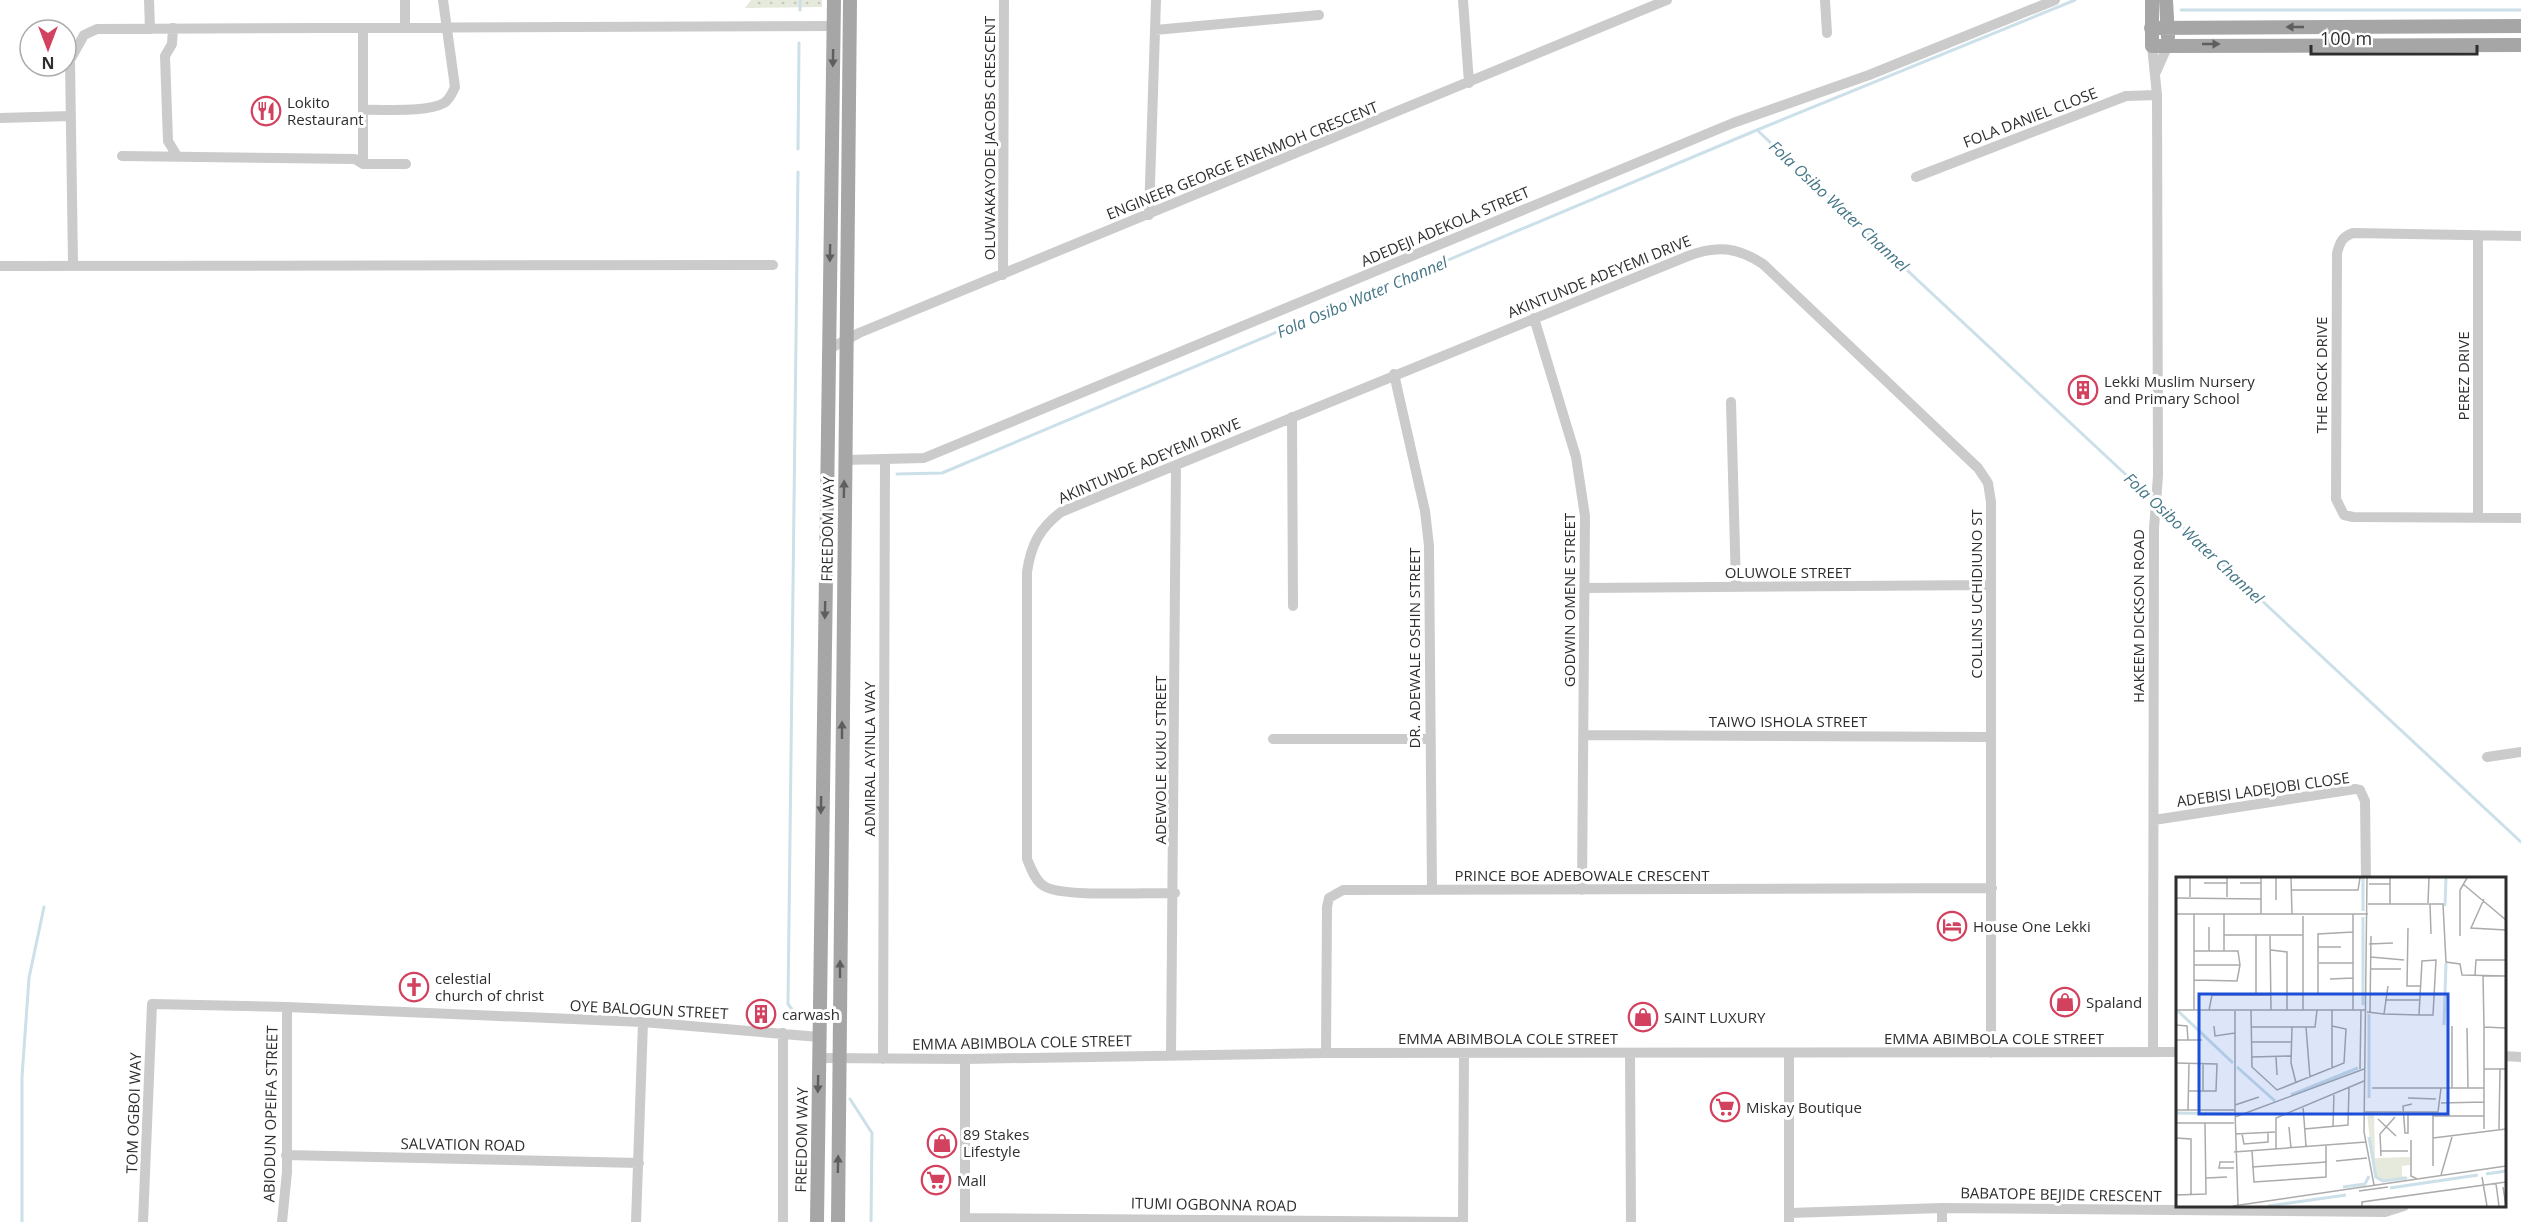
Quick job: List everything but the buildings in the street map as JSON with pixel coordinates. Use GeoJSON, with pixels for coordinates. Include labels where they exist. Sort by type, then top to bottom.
{"type":"FeatureCollection","features":[{"type":"Feature","properties":{"kind":"main road","name":"FREEDOM WAY"},"geometry":{"type":"LineString","coordinates":[[817,1222],[834,0]]}},
{"type":"Feature","properties":{"kind":"main road","name":"FREEDOM WAY"},"geometry":{"type":"LineString","coordinates":[[838,1222],[850,0]]}},
{"type":"Feature","properties":{"kind":"main road","name":"HAKEEM DICKSON ROAD"},"geometry":{"type":"LineString","coordinates":[[2152,0],[2152,46]]}},
{"type":"Feature","properties":{"kind":"main road","name":"HAKEEM DICKSON ROAD"},"geometry":{"type":"LineString","coordinates":[[2166,0],[2168,45]]}},
{"type":"Feature","properties":{"kind":"main road"},"geometry":{"type":"LineString","coordinates":[[2151,28],[2521,26]]}},
{"type":"Feature","properties":{"kind":"main road"},"geometry":{"type":"LineString","coordinates":[[2152,46],[2521,45]]}},
{"type":"Feature","properties":{"kind":"street"},"geometry":{"type":"LineString","coordinates":[[149,0],[150,29]]}},
{"type":"Feature","properties":{"kind":"street"},"geometry":{"type":"LineString","coordinates":[[405,0],[405,27]]}},
{"type":"Feature","properties":{"kind":"street"},"geometry":{"type":"LineString","coordinates":[[363,110],[428,107],[444,103],[450,98],[455,87],[443,0]]}},
{"type":"Feature","properties":{"kind":"street","name":"OLUWAKAYODE JACOBS CRESCENT"},"geometry":{"type":"LineString","coordinates":[[1003,275],[1004,0]]}},
{"type":"Feature","properties":{"kind":"street"},"geometry":{"type":"LineString","coordinates":[[1149,215],[1156,0]]}},
{"type":"Feature","properties":{"kind":"street"},"geometry":{"type":"LineString","coordinates":[[1463,0],[1469,83]]}},
{"type":"Feature","properties":{"kind":"street","name":"ENGINEER GEORGE ENENMOH CRESCENT"},"geometry":{"type":"LineString","coordinates":[[829,349],[848,338],[1667,0]]}},
{"type":"Feature","properties":{"kind":"street"},"geometry":{"type":"LineString","coordinates":[[1825,0],[1827,33]]}},
{"type":"Feature","properties":{"kind":"street","name":"ADEDEJI ADEKOLA STREET"},"geometry":{"type":"LineString","coordinates":[[844,460],[924,458],[1733,123],[1869,75],[2055,0]]}},
{"type":"Feature","properties":{"kind":"street"},"geometry":{"type":"LineString","coordinates":[[1155,30],[1319,15]]}},
{"type":"Feature","properties":{"kind":"street"},"geometry":{"type":"LineString","coordinates":[[73,264],[70,60],[84,35],[97,28],[363,28],[445,25],[834,26]]}},
{"type":"Feature","properties":{"kind":"street"},"geometry":{"type":"LineString","coordinates":[[173,28],[172,44],[165,56],[168,141],[177,156]]}},
{"type":"Feature","properties":{"kind":"street"},"geometry":{"type":"LineString","coordinates":[[363,28],[363,164]]}},
{"type":"Feature","properties":{"kind":"street","name":"HAKEEM DICKSON ROAD"},"geometry":{"type":"LineString","coordinates":[[2156,72],[2168,45]]}},
{"type":"Feature","properties":{"kind":"street","name":"HAKEEM DICKSON ROAD"},"geometry":{"type":"LineString","coordinates":[[2152,46],[2157,95],[2158,476],[2154,528],[2153,1052]]}},
{"type":"Feature","properties":{"kind":"street","name":"FOLA DANIEL CLOSE"},"geometry":{"type":"LineString","coordinates":[[1916,177],[2126,96],[2157,95]]}},
{"type":"Feature","properties":{"kind":"street"},"geometry":{"type":"LineString","coordinates":[[0,118],[71,116]]}},
{"type":"Feature","properties":{"kind":"street"},"geometry":{"type":"LineString","coordinates":[[122,156],[355,159],[363,164],[406,164]]}},
{"type":"Feature","properties":{"kind":"street","name":"THE ROCK DRIVE"},"geometry":{"type":"LineString","coordinates":[[2521,236],[2354,233],[2345,236],[2340,242],[2337,253],[2336,499],[2344,515],[2353,517],[2521,518]]}},
{"type":"Feature","properties":{"kind":"street","name":"PEREZ DRIVE"},"geometry":{"type":"LineString","coordinates":[[2478,235],[2478,517]]}},
{"type":"Feature","properties":{"kind":"street","name":"AKINTUNDE ADEYEMI DRIVE"},"geometry":{"type":"LineString","coordinates":[[1174,893],[1060,892],[1041,885],[1031,870],[1027,859],[1027,572],[1029,554],[1036,537],[1061,512],[1394,374],[1706,249],[1734,249]]}},
{"type":"Feature","properties":{"kind":"street","name":"COLLINS UCHIDIUNO ST"},"geometry":{"type":"LineString","coordinates":[[1734,249],[1763,264],[1978,468],[1988,483],[1991,502],[1991,1053]]}},
{"type":"Feature","properties":{"kind":"street"},"geometry":{"type":"LineString","coordinates":[[0,266],[73,264],[772,265]]}},
{"type":"Feature","properties":{"kind":"street","name":"GODWIN OMENE STREET"},"geometry":{"type":"LineString","coordinates":[[1534,318],[1582,485],[1585,588],[1582,890]]}},
{"type":"Feature","properties":{"kind":"street","name":"DR. ADEWALE OSHIN STREET"},"geometry":{"type":"LineString","coordinates":[[1394,374],[1425,511],[1429,546],[1432,890]]}},
{"type":"Feature","properties":{"kind":"street"},"geometry":{"type":"LineString","coordinates":[[1731,402],[1736,587]]}},
{"type":"Feature","properties":{"kind":"street"},"geometry":{"type":"LineString","coordinates":[[1292,417],[1293,606]]}},
{"type":"Feature","properties":{"kind":"street","name":"ADMIRAL AYINLA WAY"},"geometry":{"type":"LineString","coordinates":[[882,1059],[885,460]]}},
{"type":"Feature","properties":{"kind":"street","name":"ADEWOLE KUKU STREET"},"geometry":{"type":"LineString","coordinates":[[1171,1055],[1176,465]]}},
{"type":"Feature","properties":{"kind":"street","name":"OLUWOLE STREET"},"geometry":{"type":"LineString","coordinates":[[1585,588],[1991,585]]}},
{"type":"Feature","properties":{"kind":"street","name":"TAIWO ISHOLA STREET"},"geometry":{"type":"LineString","coordinates":[[1584,735],[1991,737]]}},
{"type":"Feature","properties":{"kind":"street"},"geometry":{"type":"LineString","coordinates":[[1273,740],[1429,739]]}},
{"type":"Feature","properties":{"kind":"street"},"geometry":{"type":"LineString","coordinates":[[2487,757],[2521,752]]}},
{"type":"Feature","properties":{"kind":"street","name":"ADEBISI LADEJOBI CLOSE"},"geometry":{"type":"LineString","coordinates":[[2154,820],[2360,790],[2365,801],[2367,877]]}},
{"type":"Feature","properties":{"kind":"street","name":"PRINCE BOE ADEBOWALE CRESCENT"},"geometry":{"type":"LineString","coordinates":[[1326,1053],[1327,907],[1329,898],[1343,890],[1992,888]]}},
{"type":"Feature","properties":{"kind":"street","name":"OYE BALOGUN STREET"},"geometry":{"type":"LineString","coordinates":[[152,1004],[287,1007],[643,1022],[819,1037]]}},
{"type":"Feature","properties":{"kind":"street","name":"TOM OGBOI WAY"},"geometry":{"type":"LineString","coordinates":[[143,1222],[152,1004]]}},
{"type":"Feature","properties":{"kind":"street","name":"ABIODUN OPEIFA STREET"},"geometry":{"type":"LineString","coordinates":[[282,1222],[286,1155],[287,1007]]}},
{"type":"Feature","properties":{"kind":"street"},"geometry":{"type":"LineString","coordinates":[[636,1222],[643,1022]]}},
{"type":"Feature","properties":{"kind":"street"},"geometry":{"type":"LineString","coordinates":[[783,1033],[783,1222]]}},
{"type":"Feature","properties":{"kind":"street","name":"EMMA ABIMBOLA COLE STREET"},"geometry":{"type":"LineString","coordinates":[[839,1059],[1326,1053],[2176,1052]]}},
{"type":"Feature","properties":{"kind":"street"},"geometry":{"type":"LineString","coordinates":[[1463,1222],[1464,1053]]}},
{"type":"Feature","properties":{"kind":"street"},"geometry":{"type":"LineString","coordinates":[[1630,1053],[1630,1222]]}},
{"type":"Feature","properties":{"kind":"street"},"geometry":{"type":"LineString","coordinates":[[1789,1053],[1789,1218]]}},
{"type":"Feature","properties":{"kind":"street"},"geometry":{"type":"LineString","coordinates":[[2506,1056],[2521,1057]]}},
{"type":"Feature","properties":{"kind":"street"},"geometry":{"type":"LineString","coordinates":[[819,1058],[839,1059]]}},
{"type":"Feature","properties":{"kind":"street"},"geometry":{"type":"LineString","coordinates":[[965,1220],[966,1059]]}},
{"type":"Feature","properties":{"kind":"street","name":"SALVATION ROAD"},"geometry":{"type":"LineString","coordinates":[[286,1155],[639,1163]]}},
{"type":"Feature","properties":{"kind":"street","name":"BABATOPE BEJIDE CRESCENT"},"geometry":{"type":"LineString","coordinates":[[1789,1218],[1942,1208],[2385,1212],[2401,1207]]}},
{"type":"Feature","properties":{"kind":"street"},"geometry":{"type":"LineString","coordinates":[[1942,1208],[1942,1222]]}},
{"type":"Feature","properties":{"kind":"street","name":"ITUMI OGBONNA ROAD"},"geometry":{"type":"LineString","coordinates":[[965,1220],[1463,1222]]}},
{"type":"Feature","properties":{"kind":"shaded area"},"geometry":{"type":"Polygon","coordinates":[[[751,0],[822,0],[822,7],[745,8],[751,0]]]}},
{"type":"Feature","properties":{"kind":"waterway"},"geometry":{"type":"LineString","coordinates":[[800,0],[800,10]]}},
{"type":"Feature","properties":{"kind":"waterway"},"geometry":{"type":"LineString","coordinates":[[1757,130],[2075,0]]}},
{"type":"Feature","properties":{"kind":"waterway"},"geometry":{"type":"LineString","coordinates":[[2181,10],[2521,10]]}},
{"type":"Feature","properties":{"kind":"waterway"},"geometry":{"type":"LineString","coordinates":[[798,149],[799,43]]}},
{"type":"Feature","properties":{"kind":"waterway","name":"Fola Osibo Water Channel"},"geometry":{"type":"LineString","coordinates":[[897,474],[942,473],[1757,130],[2153,500]]}},
{"type":"Feature","properties":{"kind":"waterway"},"geometry":{"type":"LineString","coordinates":[[798,172],[788,1004],[800,1020]]}},
{"type":"Feature","properties":{"kind":"waterway","name":"Fola Osibo Water Channel"},"geometry":{"type":"LineString","coordinates":[[2158,504],[2521,842]]}},
{"type":"Feature","properties":{"kind":"waterway"},"geometry":{"type":"LineString","coordinates":[[22,1222],[22,1077],[29,978],[44,907]]}},
{"type":"Feature","properties":{"kind":"waterway"},"geometry":{"type":"LineString","coordinates":[[850,1099],[872,1133],[871,1222]]}},
{"type":"Feature","properties":{"kind":"place","name":"Lokito Restaurant"},"geometry":{"type":"Point","coordinates":[266,111]}},
{"type":"Feature","properties":{"kind":"place","name":"Lekki Muslim Nursery and Primary School"},"geometry":{"type":"Point","coordinates":[2083,390]}},
{"type":"Feature","properties":{"kind":"place","name":"House One Lekki"},"geometry":{"type":"Point","coordinates":[1952,926]}},
{"type":"Feature","properties":{"kind":"place","name":"celestial church of christ"},"geometry":{"type":"Point","coordinates":[414,987]}},
{"type":"Feature","properties":{"kind":"place","name":"Spaland"},"geometry":{"type":"Point","coordinates":[2065,1002]}},
{"type":"Feature","properties":{"kind":"place","name":"carwash"},"geometry":{"type":"Point","coordinates":[761,1014]}},
{"type":"Feature","properties":{"kind":"place","name":"SAINT LUXURY"},"geometry":{"type":"Point","coordinates":[1643,1017]}},
{"type":"Feature","properties":{"kind":"place","name":"Miskay Boutique"},"geometry":{"type":"Point","coordinates":[1725,1107]}},
{"type":"Feature","properties":{"kind":"place","name":"89 Stakes Lifestyle"},"geometry":{"type":"Point","coordinates":[942,1143]}},
{"type":"Feature","properties":{"kind":"place","name":"Mall"},"geometry":{"type":"Point","coordinates":[936,1180]}}]}
